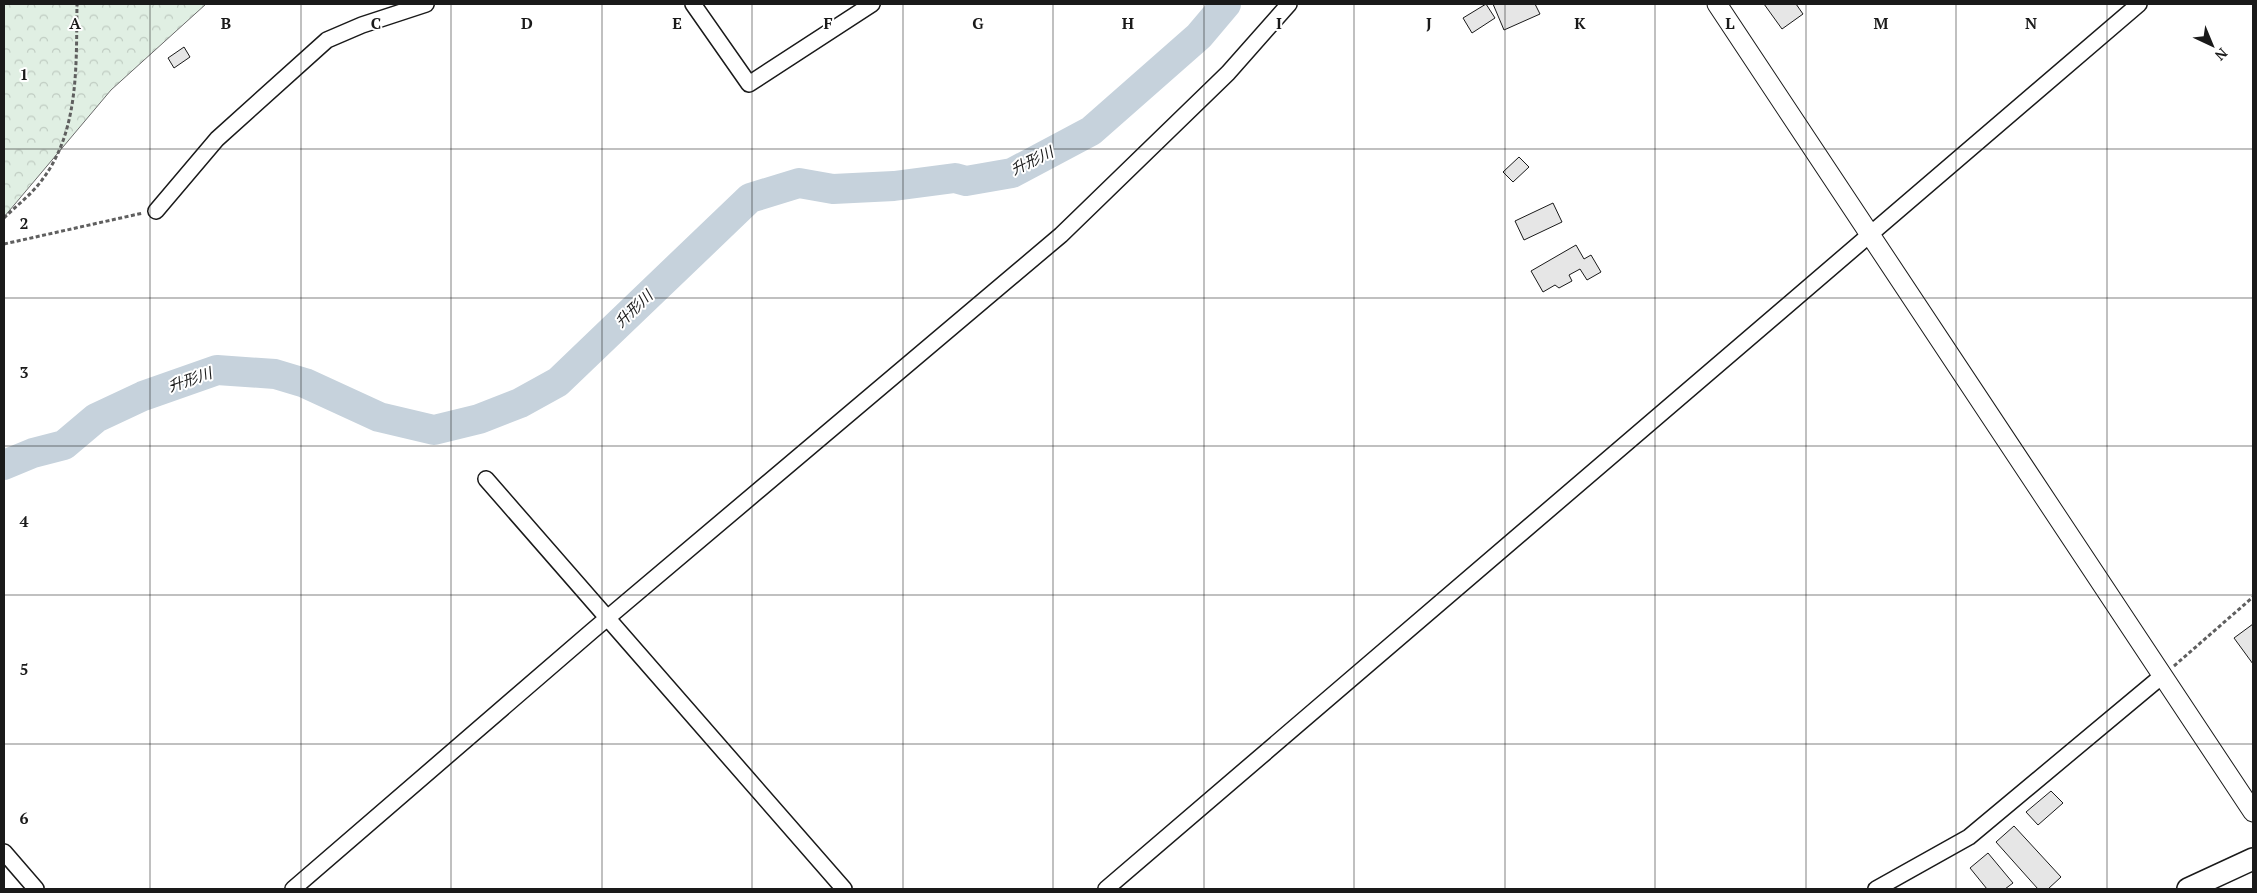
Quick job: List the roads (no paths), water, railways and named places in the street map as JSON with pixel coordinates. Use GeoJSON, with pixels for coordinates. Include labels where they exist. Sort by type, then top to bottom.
{"type":"FeatureCollection","features":[{"type":"Feature","properties":{"kind":"main road"},"geometry":{"type":"LineString","coordinates":[[2188,889],[2253,860]]}},
{"type":"Feature","properties":{"kind":"street"},"geometry":{"type":"LineString","coordinates":[[156,211],[217,139],[327,40],[362,25],[426,4]]}},
{"type":"Feature","properties":{"kind":"street"},"geometry":{"type":"LineString","coordinates":[[692,4],[749,84],[872,4]]}},
{"type":"Feature","properties":{"kind":"street"},"geometry":{"type":"LineString","coordinates":[[292,889],[607,618],[1062,235],[1228,73],[1289,4]]}},
{"type":"Feature","properties":{"kind":"street"},"geometry":{"type":"LineString","coordinates":[[1717,4],[2253,812]]}},
{"type":"Feature","properties":{"kind":"street"},"geometry":{"type":"LineString","coordinates":[[1106,889],[2139,4]]}},
{"type":"Feature","properties":{"kind":"street"},"geometry":{"type":"LineString","coordinates":[[486,479],[844,889]]}},
{"type":"Feature","properties":{"kind":"street"},"geometry":{"type":"LineString","coordinates":[[1876,889],[1968,837],[2162,676]]}},
{"type":"Feature","properties":{"kind":"street"},"geometry":{"type":"LineString","coordinates":[[4,852],[36,889]]}},
{"type":"Feature","properties":{"kind":"waterway","name":"升形川"},"geometry":{"type":"LineString","coordinates":[[4,465],[33,453],[64,445],[96,418],[143,396],[217,370],[275,374],[305,383],[379,417],[434,430],[479,419],[520,403],[558,382],[750,198],[799,183],[833,189],[894,186],[955,178],[966,181],[1012,173],[1091,131],[1199,36],[1226,4]]}}]}
